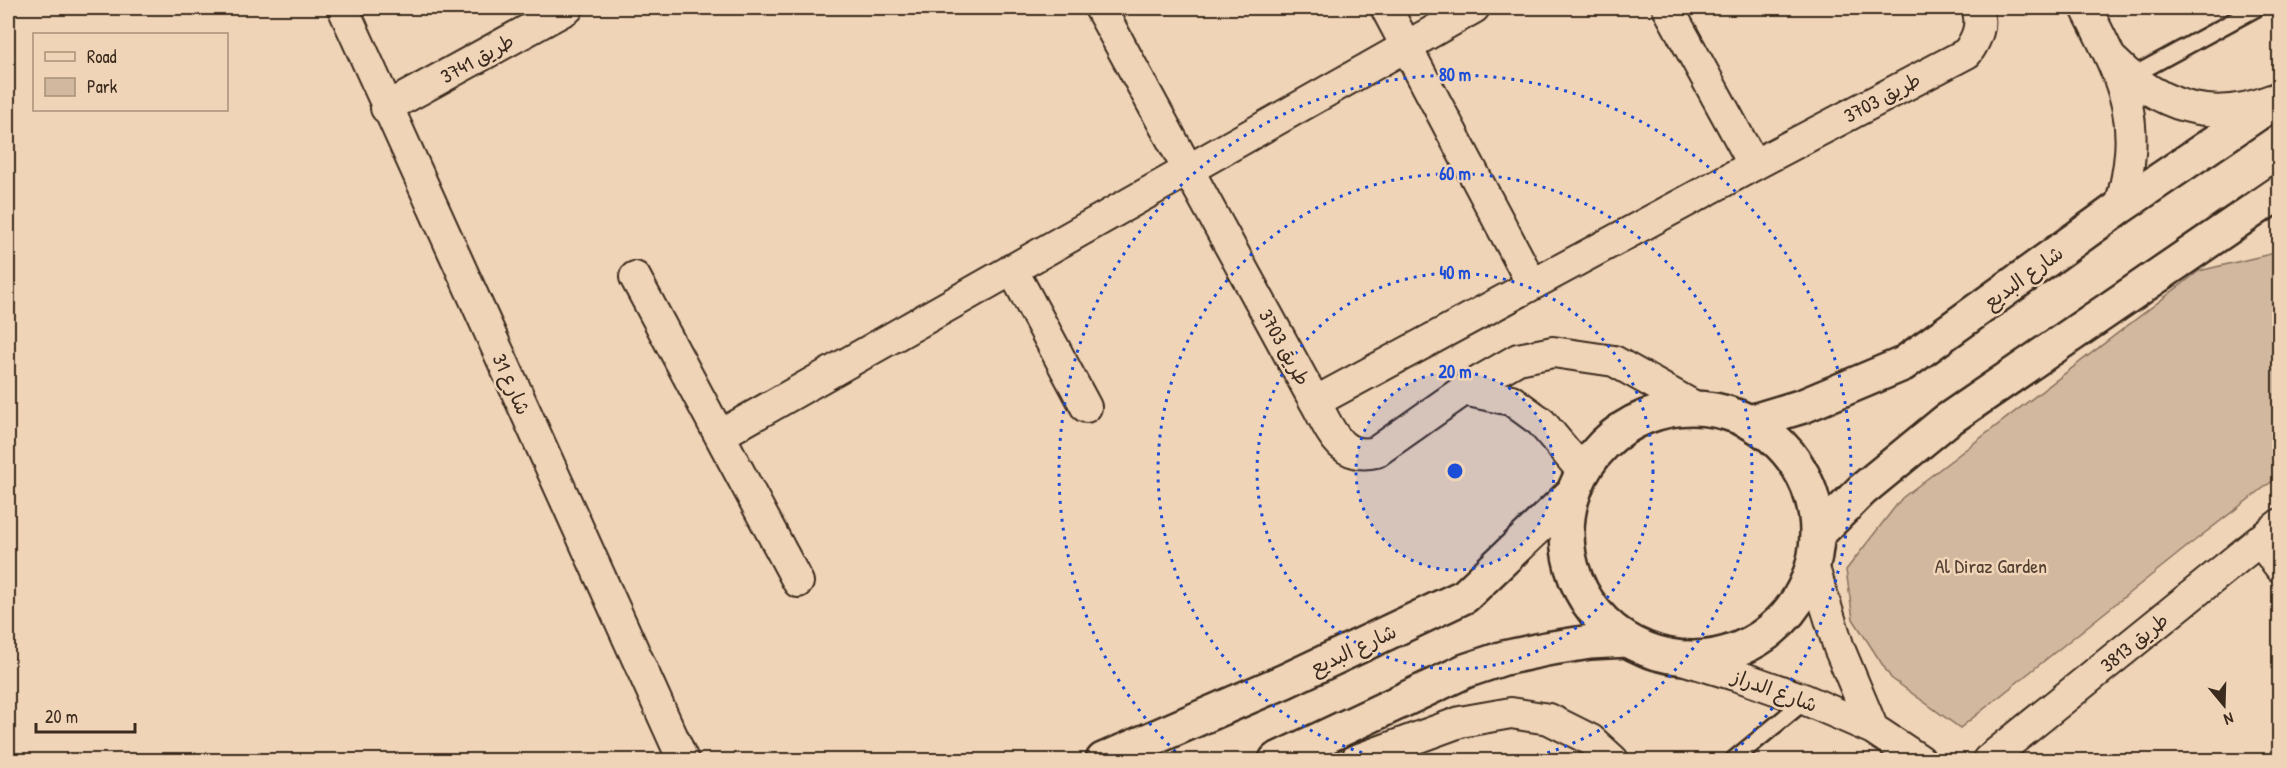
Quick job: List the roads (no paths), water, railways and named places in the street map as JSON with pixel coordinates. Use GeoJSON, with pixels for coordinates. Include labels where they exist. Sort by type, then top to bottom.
{"type":"FeatureCollection","features":[{"type":"Feature","properties":{"kind":"main road","name":"شارع البديع"},"geometry":{"type":"LineString","coordinates":[[1750,422],[1803,406],[1903,364],[2120,207],[2280,98]]}},
{"type":"Feature","properties":{"kind":"main road"},"geometry":{"type":"LineString","coordinates":[[1578,483],[1568,517],[1566,541],[1578,588],[1591,608],[1607,626],[1650,652],[1675,657],[1701,658],[1726,654],[1750,644],[1772,629],[1790,611],[1804,589],[1815,550],[1862,490],[1946,421],[2280,192]]}},
{"type":"Feature","properties":{"kind":"main road","name":"شارع البديع"},"geometry":{"type":"LineString","coordinates":[[1103,760],[1285,681],[1465,596],[1578,483],[1596,453],[1632,424],[1653,415],[1676,409],[1699,409],[1734,415],[1750,422],[1769,435],[1800,469],[1813,501],[1815,550]]}},
{"type":"Feature","properties":{"kind":"main road"},"geometry":{"type":"LineString","coordinates":[[1276,760],[1465,670],[1504,658],[1546,649],[1590,642],[1627,640]]}},
{"type":"Feature","properties":{"kind":"street","name":"شارع 31"},"geometry":{"type":"LineString","coordinates":[[343,8],[386,108],[683,760]]}},
{"type":"Feature","properties":{"kind":"street","name":"طريق 3741"},"geometry":{"type":"LineString","coordinates":[[386,108],[568,8]]}},
{"type":"Feature","properties":{"kind":"street","name":"طريق 3703"},"geometry":{"type":"LineString","coordinates":[[1100,8],[1315,402],[1966,53],[1975,42],[1980,29],[1980,15],[1977,8]]}},
{"type":"Feature","properties":{"kind":"street"},"geometry":{"type":"LineString","coordinates":[[1386,8],[1532,284]]}},
{"type":"Feature","properties":{"kind":"street"},"geometry":{"type":"LineString","coordinates":[[720,435],[1474,8]]}},
{"type":"Feature","properties":{"kind":"street"},"geometry":{"type":"LineString","coordinates":[[1668,8],[1754,165]]}},
{"type":"Feature","properties":{"kind":"street"},"geometry":{"type":"LineString","coordinates":[[2086,8],[2121,68],[2130,117],[2128,178],[2120,207]]}},
{"type":"Feature","properties":{"kind":"street"},"geometry":{"type":"LineString","coordinates":[[2121,68],[2157,96],[2187,107],[2220,111],[2252,108],[2280,98]]}},
{"type":"Feature","properties":{"kind":"street"},"geometry":{"type":"LineString","coordinates":[[1012,269],[1086,407]]}},
{"type":"Feature","properties":{"kind":"street"},"geometry":{"type":"LineString","coordinates":[[635,277],[798,582]]}},
{"type":"Feature","properties":{"kind":"street"},"geometry":{"type":"LineString","coordinates":[[1315,402],[1337,442],[1355,454],[1365,455],[1385,447],[1464,390],[1518,359],[1553,352],[1614,361],[1699,409]]}},
{"type":"Feature","properties":{"kind":"street"},"geometry":{"type":"LineString","coordinates":[[1464,390],[1511,400],[1541,422],[1578,483]]}},
{"type":"Feature","properties":{"kind":"street"},"geometry":{"type":"LineString","coordinates":[[2269,532],[2280,567]]}},
{"type":"Feature","properties":{"kind":"street","name":"طريق 3813"},"geometry":{"type":"LineString","coordinates":[[1988,760],[2269,532]]}},
{"type":"Feature","properties":{"kind":"street"},"geometry":{"type":"LineString","coordinates":[[1815,550],[1839,648],[1873,729]]}},
{"type":"Feature","properties":{"kind":"street","name":"شارع الدراز"},"geometry":{"type":"LineString","coordinates":[[1675,657],[1806,700],[1873,729],[1920,760]]}},
{"type":"Feature","properties":{"kind":"street"},"geometry":{"type":"LineString","coordinates":[[1356,760],[1460,722],[1511,713],[1549,719],[1591,740],[1613,760]]}},
{"type":"Feature","properties":{"kind":"lane"},"geometry":{"type":"LineString","coordinates":[[2121,68],[2257,8]]}},
{"type":"Feature","properties":{"kind":"lane"},"geometry":{"type":"LineString","coordinates":[[1733,760],[1806,700]]}},
{"type":"Feature","properties":{"kind":"park label","name":"Al Diraz Garden"},"geometry":{"type":"Point","coordinates":[1991,565]}}]}
